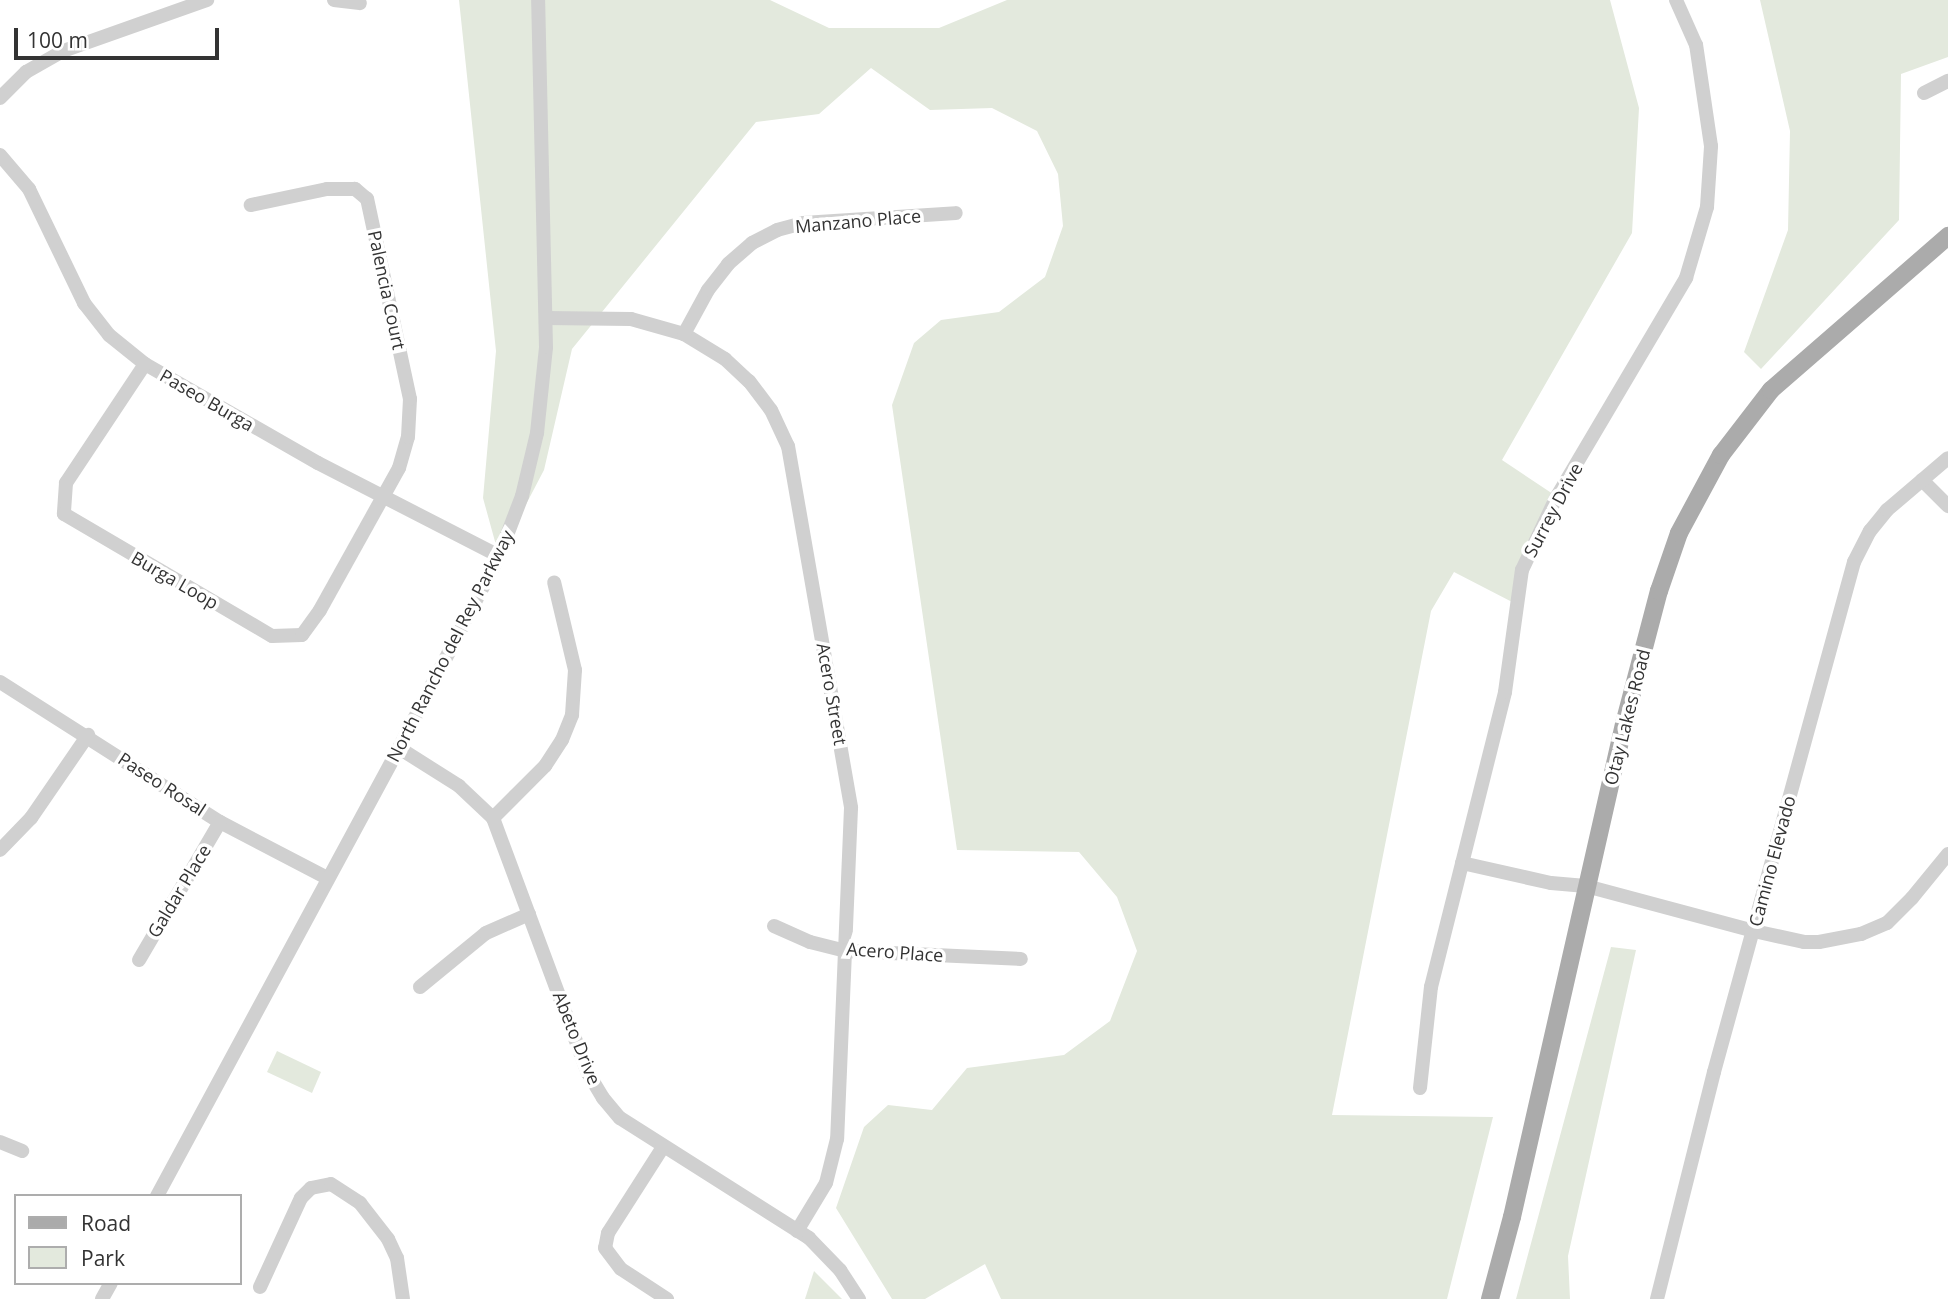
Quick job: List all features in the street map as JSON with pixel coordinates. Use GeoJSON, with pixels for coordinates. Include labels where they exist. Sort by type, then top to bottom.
{"type":"FeatureCollection","features":[{"type":"Feature","properties":{"kind":"main road","name":"Otay Lakes Road"},"geometry":{"type":"LineString","coordinates":[[1490,1299],[1512,1217],[1586,886],[1659,591],[1679,533],[1707,478],[1745,421],[1790,370],[1948,236]]}},
{"type":"Feature","properties":{"kind":"street"},"geometry":{"type":"LineString","coordinates":[[0,98],[26,72],[63,51],[207,0]]}},
{"type":"Feature","properties":{"kind":"street"},"geometry":{"type":"LineString","coordinates":[[334,0],[360,4]]}},
{"type":"Feature","properties":{"kind":"street","name":"North Rancho del Rey Parkway"},"geometry":{"type":"LineString","coordinates":[[158,1194],[399,748],[499,556],[522,496],[537,433],[545,376],[538,0]]}},
{"type":"Feature","properties":{"kind":"street","name":"Surrey Drive"},"geometry":{"type":"LineString","coordinates":[[1420,1088],[1431,987],[1505,692],[1522,570],[1556,498],[1686,278],[1707,207],[1711,146],[1696,45],[1676,0]]}},
{"type":"Feature","properties":{"kind":"street"},"geometry":{"type":"LineString","coordinates":[[1924,93],[1948,82]]}},
{"type":"Feature","properties":{"kind":"street","name":"Paseo Burga"},"geometry":{"type":"LineString","coordinates":[[0,155],[29,188],[89,311],[109,335],[145,364],[384,498],[499,556]]}},
{"type":"Feature","properties":{"kind":"street","name":"Palencia Court"},"geometry":{"type":"LineString","coordinates":[[251,205],[327,188],[355,189],[368,199],[411,412],[405,453],[384,498]]}},
{"type":"Feature","properties":{"kind":"street","name":"Manzano Place"},"geometry":{"type":"LineString","coordinates":[[684,334],[717,276],[740,252],[768,234],[803,223],[956,213]]}},
{"type":"Feature","properties":{"kind":"street","name":"Acero Street"},"geometry":{"type":"LineString","coordinates":[[546,318],[632,319],[684,334],[725,359],[750,381],[780,428],[793,465],[851,808],[837,1139],[826,1183],[797,1231]]}},
{"type":"Feature","properties":{"kind":"street","name":"Burga Loop"},"geometry":{"type":"LineString","coordinates":[[145,364],[66,483],[64,514],[263,631],[281,638],[302,635],[384,498]]}},
{"type":"Feature","properties":{"kind":"street","name":"Camino Elevado"},"geometry":{"type":"LineString","coordinates":[[1657,1299],[1667,1250],[1854,562],[1878,520],[1948,458]]}},
{"type":"Feature","properties":{"kind":"street"},"geometry":{"type":"LineString","coordinates":[[1922,480],[1948,506]]}},
{"type":"Feature","properties":{"kind":"street"},"geometry":{"type":"LineString","coordinates":[[492,818],[545,766],[562,740],[572,715],[575,670],[554,582]]}},
{"type":"Feature","properties":{"kind":"street","name":"Paseo Rosal"},"geometry":{"type":"LineString","coordinates":[[0,682],[220,822],[327,878]]}},
{"type":"Feature","properties":{"kind":"street"},"geometry":{"type":"LineString","coordinates":[[0,850],[31,818],[88,736]]}},
{"type":"Feature","properties":{"kind":"street","name":"Abeto Drive"},"geometry":{"type":"LineString","coordinates":[[399,748],[459,786],[492,818],[588,1073],[620,1118],[797,1231],[840,1269],[859,1299]]}},
{"type":"Feature","properties":{"kind":"street","name":"Galdar Place"},"geometry":{"type":"LineString","coordinates":[[139,960],[220,822]]}},
{"type":"Feature","properties":{"kind":"street"},"geometry":{"type":"LineString","coordinates":[[1462,863],[1551,883],[1586,886],[1754,931],[1804,942],[1819,942],[1847,938],[1887,922],[1912,898],[1948,854]]}},
{"type":"Feature","properties":{"kind":"street"},"geometry":{"type":"LineString","coordinates":[[420,987],[486,933],[529,914]]}},
{"type":"Feature","properties":{"kind":"street","name":"Acero Place"},"geometry":{"type":"LineString","coordinates":[[774,926],[810,942],[846,951],[1021,959]]}},
{"type":"Feature","properties":{"kind":"street"},"geometry":{"type":"LineString","coordinates":[[0,1142],[22,1151]]}},
{"type":"Feature","properties":{"kind":"street"},"geometry":{"type":"LineString","coordinates":[[663,1147],[608,1233],[605,1248],[621,1269],[667,1299]]}},
{"type":"Feature","properties":{"kind":"street"},"geometry":{"type":"LineString","coordinates":[[260,1287],[301,1198],[311,1188],[331,1184],[360,1203],[388,1239],[400,1269],[402,1299]]}},
{"type":"Feature","properties":{"kind":"green space"},"geometry":{"type":"Polygon","coordinates":[[[459,0],[770,0],[829,28],[939,28],[1007,0],[1610,0],[1639,108],[1632,233],[1502,460],[1556,496],[1516,604],[1454,572],[1431,611],[1332,1115],[1493,1117],[1447,1299],[1001,1299],[985,1264],[925,1299],[892,1299],[836,1208],[864,1127],[888,1105],[932,1110],[967,1068],[1064,1055],[1110,1021],[1137,951],[1117,897],[1079,852],[957,850],[892,405],[914,343],[941,320],[999,312],[1045,277],[1063,226],[1058,174],[1037,131],[992,108],[930,110],[871,68],[819,114],[756,122],[572,349],[544,470],[499,556],[483,498],[496,351],[459,0]]]}},
{"type":"Feature","properties":{"kind":"green space"},"geometry":{"type":"Polygon","coordinates":[[[1760,0],[1948,0],[1948,57],[1901,74],[1899,220],[1761,369],[1744,352],[1788,230],[1790,131],[1760,0]]]}},
{"type":"Feature","properties":{"kind":"green space"},"geometry":{"type":"Polygon","coordinates":[[[1611,947],[1636,950],[1568,1256],[1570,1299],[1516,1299],[1611,947]]]}},
{"type":"Feature","properties":{"kind":"green space"},"geometry":{"type":"Polygon","coordinates":[[[277,1051],[321,1072],[312,1093],[267,1072],[277,1051]]]}},
{"type":"Feature","properties":{"kind":"green space"},"geometry":{"type":"Polygon","coordinates":[[[814,1271],[842,1299],[805,1299],[814,1271]]]}}]}
